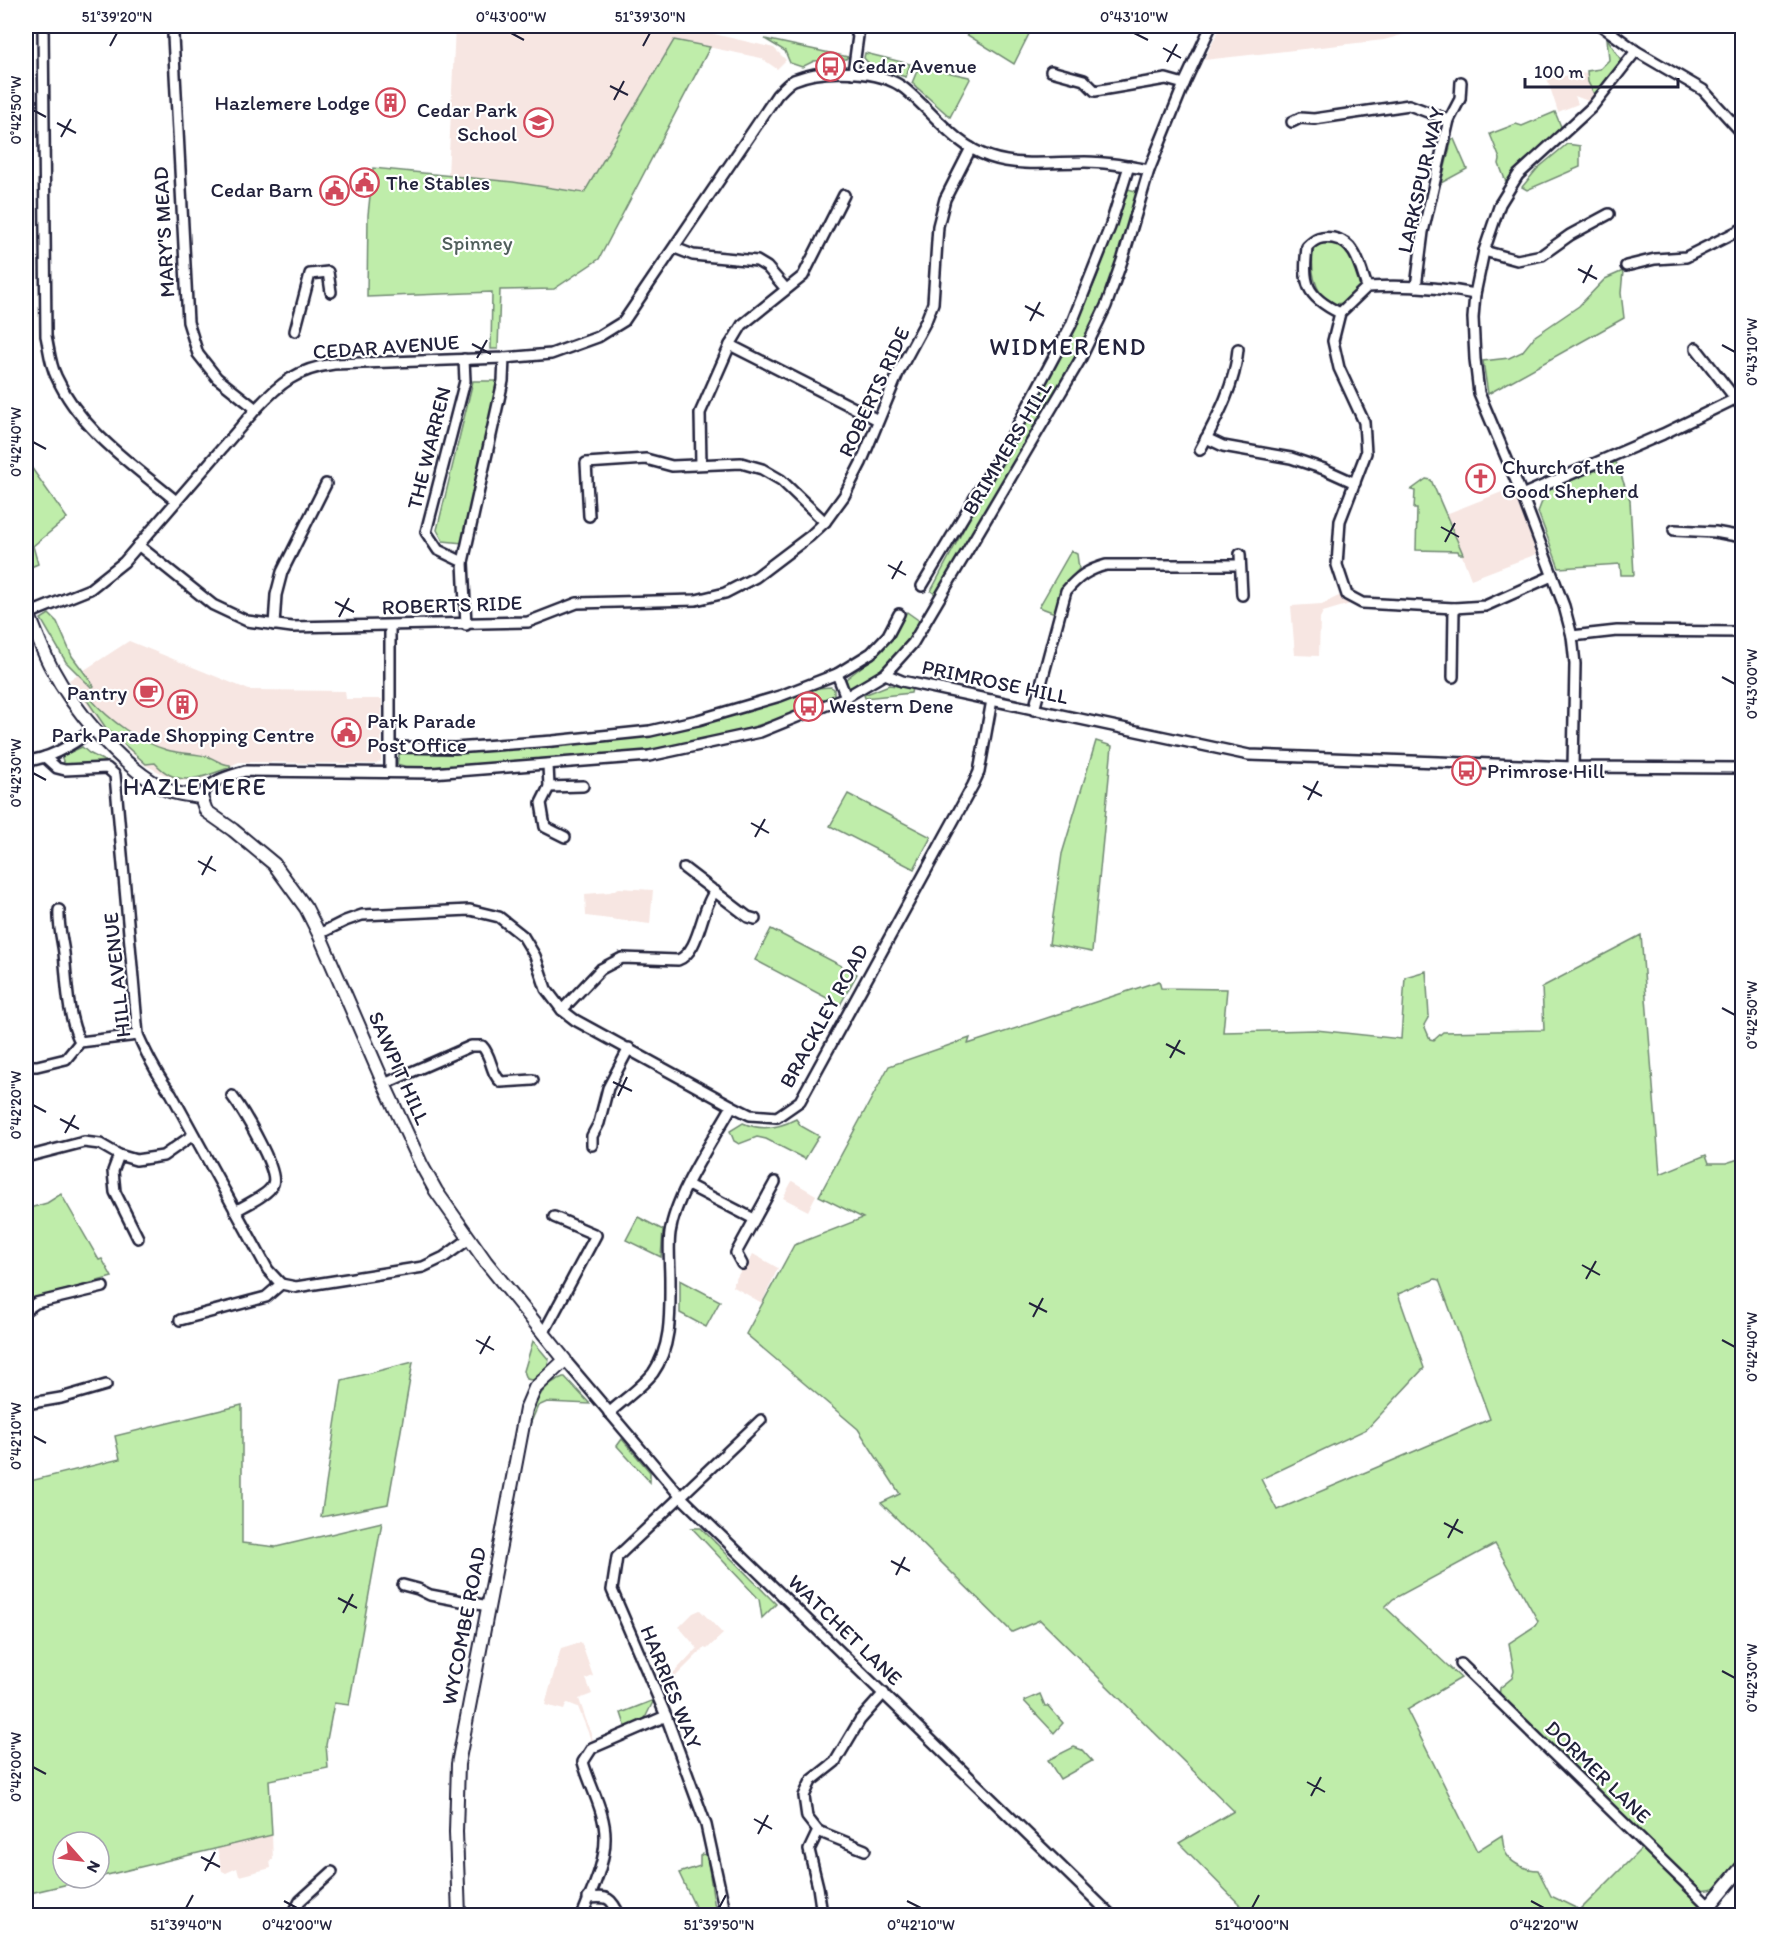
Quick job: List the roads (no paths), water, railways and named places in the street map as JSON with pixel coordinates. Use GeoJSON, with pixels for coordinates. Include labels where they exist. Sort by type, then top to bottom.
{"type":"FeatureCollection","features":[{"type":"Feature","properties":{"kind":"street"},"geometry":{"type":"LineString","coordinates":[[43,26],[46,336],[55,375],[74,410],[91,429],[176,501]]}},
{"type":"Feature","properties":{"kind":"street","name":"MARY'S MEAD"},"geometry":{"type":"LineString","coordinates":[[175,26],[173,36],[188,322],[198,354],[217,378],[255,409]]}},
{"type":"Feature","properties":{"kind":"street"},"geometry":{"type":"LineString","coordinates":[[853,26],[858,36],[853,73]]}},
{"type":"Feature","properties":{"kind":"street","name":"BRIMMERS HILL"},"geometry":{"type":"LineString","coordinates":[[885,674],[913,643],[1080,360],[1106,306],[1149,170],[1184,84],[1211,26]]}},
{"type":"Feature","properties":{"kind":"street"},"geometry":{"type":"LineString","coordinates":[[1602,26],[1636,51],[1703,90],[1743,133]]}},
{"type":"Feature","properties":{"kind":"street"},"geometry":{"type":"LineString","coordinates":[[1573,767],[1575,664],[1572,636],[1564,606],[1522,495],[1479,393],[1474,338],[1475,294],[1484,251],[1500,204],[1518,175],[1592,107],[1636,51]]}},
{"type":"Feature","properties":{"kind":"street"},"geometry":{"type":"LineString","coordinates":[[1051,71],[1084,80],[1095,91],[1166,79],[1184,84]]}},
{"type":"Feature","properties":{"kind":"street","name":"CEDAR AVENUE"},"geometry":{"type":"LineString","coordinates":[[27,611],[90,589],[124,562],[255,409],[277,386],[299,372],[317,366],[551,354],[598,337],[624,321],[777,95],[792,81],[832,72],[882,78],[903,87],[956,138],[989,157],[1011,162],[1089,162],[1149,170]]}},
{"type":"Feature","properties":{"kind":"street","name":"LARKSPUR WAY"},"geometry":{"type":"LineString","coordinates":[[1416,287],[1423,232],[1449,120],[1460,99],[1461,82]]}},
{"type":"Feature","properties":{"kind":"street"},"geometry":{"type":"LineString","coordinates":[[1292,122],[1300,118],[1314,119],[1409,105],[1449,120]]}},
{"type":"Feature","properties":{"kind":"street","name":"ROBERTS RIDE"},"geometry":{"type":"LineString","coordinates":[[138,545],[213,606],[247,621],[292,627],[528,622],[577,603],[696,600],[725,593],[756,577],[810,536],[825,522],[844,496],[861,463],[900,371],[927,321],[933,303],[938,226],[945,199],[971,148]]}},
{"type":"Feature","properties":{"kind":"street"},"geometry":{"type":"LineString","coordinates":[[922,586],[1014,432],[1071,325],[1110,227],[1130,166]]}},
{"type":"Feature","properties":{"kind":"street"},"geometry":{"type":"LineString","coordinates":[[701,464],[700,413],[730,345],[742,325],[802,276],[844,195]]}},
{"type":"Feature","properties":{"kind":"street"},"geometry":{"type":"LineString","coordinates":[[1484,251],[1517,260],[1542,255],[1570,235],[1609,214]]}},
{"type":"Feature","properties":{"kind":"street"},"geometry":{"type":"LineString","coordinates":[[1626,266],[1655,259],[1686,257],[1743,229]]}},
{"type":"Feature","properties":{"kind":"street"},"geometry":{"type":"LineString","coordinates":[[1340,313],[1326,307],[1308,290],[1305,266],[1307,247],[1315,239],[1326,237],[1343,240],[1351,247],[1367,287]]}},
{"type":"Feature","properties":{"kind":"street"},"geometry":{"type":"LineString","coordinates":[[675,248],[693,255],[758,261],[767,267],[786,289]]}},
{"type":"Feature","properties":{"kind":"street"},"geometry":{"type":"LineString","coordinates":[[295,331],[310,274],[328,272],[331,292]]}},
{"type":"Feature","properties":{"kind":"street"},"geometry":{"type":"LineString","coordinates":[[1475,294],[1449,289],[1367,287],[1340,313],[1333,341],[1339,368],[1364,422],[1366,453],[1340,521],[1337,565],[1347,595],[1362,603],[1454,608],[1485,606],[1552,576]]}},
{"type":"Feature","properties":{"kind":"street"},"geometry":{"type":"LineString","coordinates":[[730,345],[878,420]]}},
{"type":"Feature","properties":{"kind":"street"},"geometry":{"type":"LineString","coordinates":[[1696,348],[1743,407]]}},
{"type":"Feature","properties":{"kind":"street"},"geometry":{"type":"LineString","coordinates":[[1200,450],[1230,390],[1237,365],[1238,349]]}},
{"type":"Feature","properties":{"kind":"street"},"geometry":{"type":"LineString","coordinates":[[466,625],[463,562],[502,381],[504,358]]}},
{"type":"Feature","properties":{"kind":"street","name":"THE WARREN"},"geometry":{"type":"LineString","coordinates":[[463,562],[438,550],[426,532],[465,381],[464,359]]}},
{"type":"Feature","properties":{"kind":"street"},"geometry":{"type":"LineString","coordinates":[[1522,495],[1663,434],[1737,398]]}},
{"type":"Feature","properties":{"kind":"street"},"geometry":{"type":"LineString","coordinates":[[1206,438],[1223,446],[1291,458],[1355,483]]}},
{"type":"Feature","properties":{"kind":"street"},"geometry":{"type":"LineString","coordinates":[[589,516],[586,459],[646,459],[672,466],[741,463],[762,469],[781,480],[825,522]]}},
{"type":"Feature","properties":{"kind":"street"},"geometry":{"type":"LineString","coordinates":[[274,625],[276,595],[282,572],[326,484]]}},
{"type":"Feature","properties":{"kind":"street"},"geometry":{"type":"LineString","coordinates":[[1674,530],[1715,532],[1743,537]]}},
{"type":"Feature","properties":{"kind":"street"},"geometry":{"type":"LineString","coordinates":[[1240,554],[1242,595]]}},
{"type":"Feature","properties":{"kind":"street"},"geometry":{"type":"LineString","coordinates":[[1034,710],[1066,591],[1079,576],[1091,569],[1106,565],[1240,565]]}},
{"type":"Feature","properties":{"kind":"street"},"geometry":{"type":"LineString","coordinates":[[1454,608],[1454,677]]}},
{"type":"Feature","properties":{"kind":"street"},"geometry":{"type":"LineString","coordinates":[[27,611],[51,667],[93,729],[162,789],[182,795],[201,797],[210,786],[222,778],[245,771],[432,773],[650,756],[760,732],[846,697],[885,674]]}},
{"type":"Feature","properties":{"kind":"street"},"geometry":{"type":"LineString","coordinates":[[390,747],[455,748],[553,741],[650,731],[698,720],[780,696],[837,674],[871,653],[888,635],[899,614]]}},
{"type":"Feature","properties":{"kind":"street"},"geometry":{"type":"LineString","coordinates":[[390,626],[390,772]]}},
{"type":"Feature","properties":{"kind":"street"},"geometry":{"type":"LineString","coordinates":[[1572,636],[1617,631],[1743,632]]}},
{"type":"Feature","properties":{"kind":"street"},"geometry":{"type":"LineString","coordinates":[[837,674],[846,697]]}},
{"type":"Feature","properties":{"kind":"street","name":"PRIMROSE HILL"},"geometry":{"type":"LineString","coordinates":[[885,674],[902,681],[1249,755],[1573,767],[1743,768]]}},
{"type":"Feature","properties":{"kind":"street","name":"BRACKLEY ROAD"},"geometry":{"type":"LineString","coordinates":[[562,1010],[575,1020],[750,1115],[777,1117],[800,1101],[973,785],[979,772],[992,700]]}},
{"type":"Feature","properties":{"kind":"street"},"geometry":{"type":"LineString","coordinates":[[26,761],[45,757],[77,742],[93,729]]}},
{"type":"Feature","properties":{"kind":"street","name":"HILL AVENUE"},"geometry":{"type":"LineString","coordinates":[[45,757],[57,768],[65,770],[107,768],[115,775],[138,1035],[268,1270],[281,1284]]}},
{"type":"Feature","properties":{"kind":"street"},"geometry":{"type":"LineString","coordinates":[[548,765],[549,787],[542,803],[544,827],[565,837]]}},
{"type":"Feature","properties":{"kind":"street"},"geometry":{"type":"LineString","coordinates":[[549,787],[583,786]]}},
{"type":"Feature","properties":{"kind":"street","name":"SAWPIT HILL"},"geometry":{"type":"LineString","coordinates":[[201,797],[206,811],[274,864],[306,908],[320,934],[384,1084],[427,1175],[470,1239],[565,1360]]}},
{"type":"Feature","properties":{"kind":"street"},"geometry":{"type":"LineString","coordinates":[[684,868],[748,917],[755,919]]}},
{"type":"Feature","properties":{"kind":"street"},"geometry":{"type":"LineString","coordinates":[[320,934],[362,915],[470,910],[499,917],[523,936],[535,956],[546,989],[562,1010],[601,969],[622,958],[678,960],[685,958],[694,946],[707,901],[715,891]]}},
{"type":"Feature","properties":{"kind":"street"},"geometry":{"type":"LineString","coordinates":[[58,910],[58,927],[63,943],[73,1028],[80,1041]]}},
{"type":"Feature","properties":{"kind":"street"},"geometry":{"type":"LineString","coordinates":[[26,1066],[37,1066],[66,1059],[80,1041],[138,1035]]}},
{"type":"Feature","properties":{"kind":"street"},"geometry":{"type":"LineString","coordinates":[[384,1084],[471,1046],[482,1046],[489,1053],[496,1078],[501,1082],[533,1080]]}},
{"type":"Feature","properties":{"kind":"street"},"geometry":{"type":"LineString","coordinates":[[592,1145],[592,1136],[599,1123],[608,1088],[629,1048]]}},
{"type":"Feature","properties":{"kind":"street"},"geometry":{"type":"LineString","coordinates":[[232,1096],[243,1109],[274,1172],[274,1184],[269,1190],[235,1211]]}},
{"type":"Feature","properties":{"kind":"street"},"geometry":{"type":"LineString","coordinates":[[609,1413],[647,1378],[662,1356],[669,1333],[670,1234],[677,1209],[732,1106]]}},
{"type":"Feature","properties":{"kind":"street"},"geometry":{"type":"LineString","coordinates":[[26,1157],[84,1142],[100,1144],[119,1155],[136,1160],[163,1156],[193,1135]]}},
{"type":"Feature","properties":{"kind":"street"},"geometry":{"type":"LineString","coordinates":[[119,1155],[113,1171],[115,1192],[138,1238]]}},
{"type":"Feature","properties":{"kind":"street"},"geometry":{"type":"LineString","coordinates":[[742,1264],[736,1253],[776,1182]]}},
{"type":"Feature","properties":{"kind":"street"},"geometry":{"type":"LineString","coordinates":[[688,1185],[754,1219]]}},
{"type":"Feature","properties":{"kind":"street"},"geometry":{"type":"LineString","coordinates":[[543,1334],[596,1235],[554,1217]]}},
{"type":"Feature","properties":{"kind":"street"},"geometry":{"type":"LineString","coordinates":[[180,1320],[266,1298],[281,1284],[296,1287],[423,1267],[444,1257],[470,1239]]}},
{"type":"Feature","properties":{"kind":"street"},"geometry":{"type":"LineString","coordinates":[[26,1310],[36,1304],[103,1287]]}},
{"type":"Feature","properties":{"kind":"street","name":"WATCHET LANE"},"geometry":{"type":"LineString","coordinates":[[565,1360],[681,1497],[1112,1916]]}},
{"type":"Feature","properties":{"kind":"street","name":"WYCOMBE ROAD"},"geometry":{"type":"LineString","coordinates":[[459,1916],[456,1832],[458,1764],[488,1606],[526,1409],[535,1388],[565,1360]]}},
{"type":"Feature","properties":{"kind":"street"},"geometry":{"type":"LineString","coordinates":[[26,1404],[61,1398],[106,1385]]}},
{"type":"Feature","properties":{"kind":"street","name":"HARRIES WAY"},"geometry":{"type":"LineString","coordinates":[[726,1916],[706,1825],[666,1716],[612,1590],[617,1557],[761,1420]]}},
{"type":"Feature","properties":{"kind":"street"},"geometry":{"type":"LineString","coordinates":[[403,1585],[430,1595],[488,1606]]}},
{"type":"Feature","properties":{"kind":"street","name":"DORMER LANE"},"geometry":{"type":"LineString","coordinates":[[1461,1664],[1705,1911]]}},
{"type":"Feature","properties":{"kind":"street"},"geometry":{"type":"LineString","coordinates":[[865,1850],[818,1831],[807,1817],[804,1796],[812,1781],[836,1762],[860,1720],[884,1693]]}},
{"type":"Feature","properties":{"kind":"street"},"geometry":{"type":"LineString","coordinates":[[582,1916],[603,1855],[605,1838],[602,1819],[583,1762],[592,1748],[666,1716]]}},
{"type":"Feature","properties":{"kind":"street"},"geometry":{"type":"LineString","coordinates":[[818,1831],[809,1850],[822,1914],[826,1916]]}},
{"type":"Feature","properties":{"kind":"street"},"geometry":{"type":"LineString","coordinates":[[1705,1911],[1743,1867]]}},
{"type":"Feature","properties":{"kind":"street"},"geometry":{"type":"LineString","coordinates":[[292,1916],[300,1901],[332,1872]]}},
{"type":"Feature","properties":{"kind":"street"},"geometry":{"type":"LineString","coordinates":[[588,1899],[605,1896],[611,1900],[620,1916]]}},
{"type":"Feature","properties":{"kind":"place","name":"Cedar Avenue"},"geometry":{"type":"Point","coordinates":[831,66]}},
{"type":"Feature","properties":{"kind":"place","name":"Hazlemere Lodge"},"geometry":{"type":"Point","coordinates":[391,103]}},
{"type":"Feature","properties":{"kind":"place","name":"Cedar Park School"},"geometry":{"type":"Point","coordinates":[538,122]}},
{"type":"Feature","properties":{"kind":"place","name":"The Stables"},"geometry":{"type":"Point","coordinates":[365,183]}},
{"type":"Feature","properties":{"kind":"place","name":"Cedar Barn"},"geometry":{"type":"Point","coordinates":[334,190]}},
{"type":"Feature","properties":{"kind":"place","name":"Church of the Good Shepherd"},"geometry":{"type":"Point","coordinates":[1481,479]}},
{"type":"Feature","properties":{"kind":"place","name":"Pantry"},"geometry":{"type":"Point","coordinates":[148,693]}},
{"type":"Feature","properties":{"kind":"place","name":"Park Parade Shopping Centre"},"geometry":{"type":"Point","coordinates":[183,704]}},
{"type":"Feature","properties":{"kind":"place","name":"Western Dene"},"geometry":{"type":"Point","coordinates":[808,706]}},
{"type":"Feature","properties":{"kind":"place","name":"Park Parade Post Office"},"geometry":{"type":"Point","coordinates":[346,733]}},
{"type":"Feature","properties":{"kind":"place","name":"Primrose Hill"},"geometry":{"type":"Point","coordinates":[1466,771]}},
{"type":"Feature","properties":{"kind":"district","name":"WIDMER END"},"geometry":{"type":"Point","coordinates":[1068,347]}},
{"type":"Feature","properties":{"kind":"district","name":"HAZLEMERE"},"geometry":{"type":"Point","coordinates":[195,787]}},
{"type":"Feature","properties":{"kind":"park label","name":"Spinney"},"geometry":{"type":"Point","coordinates":[477,243]}}]}
